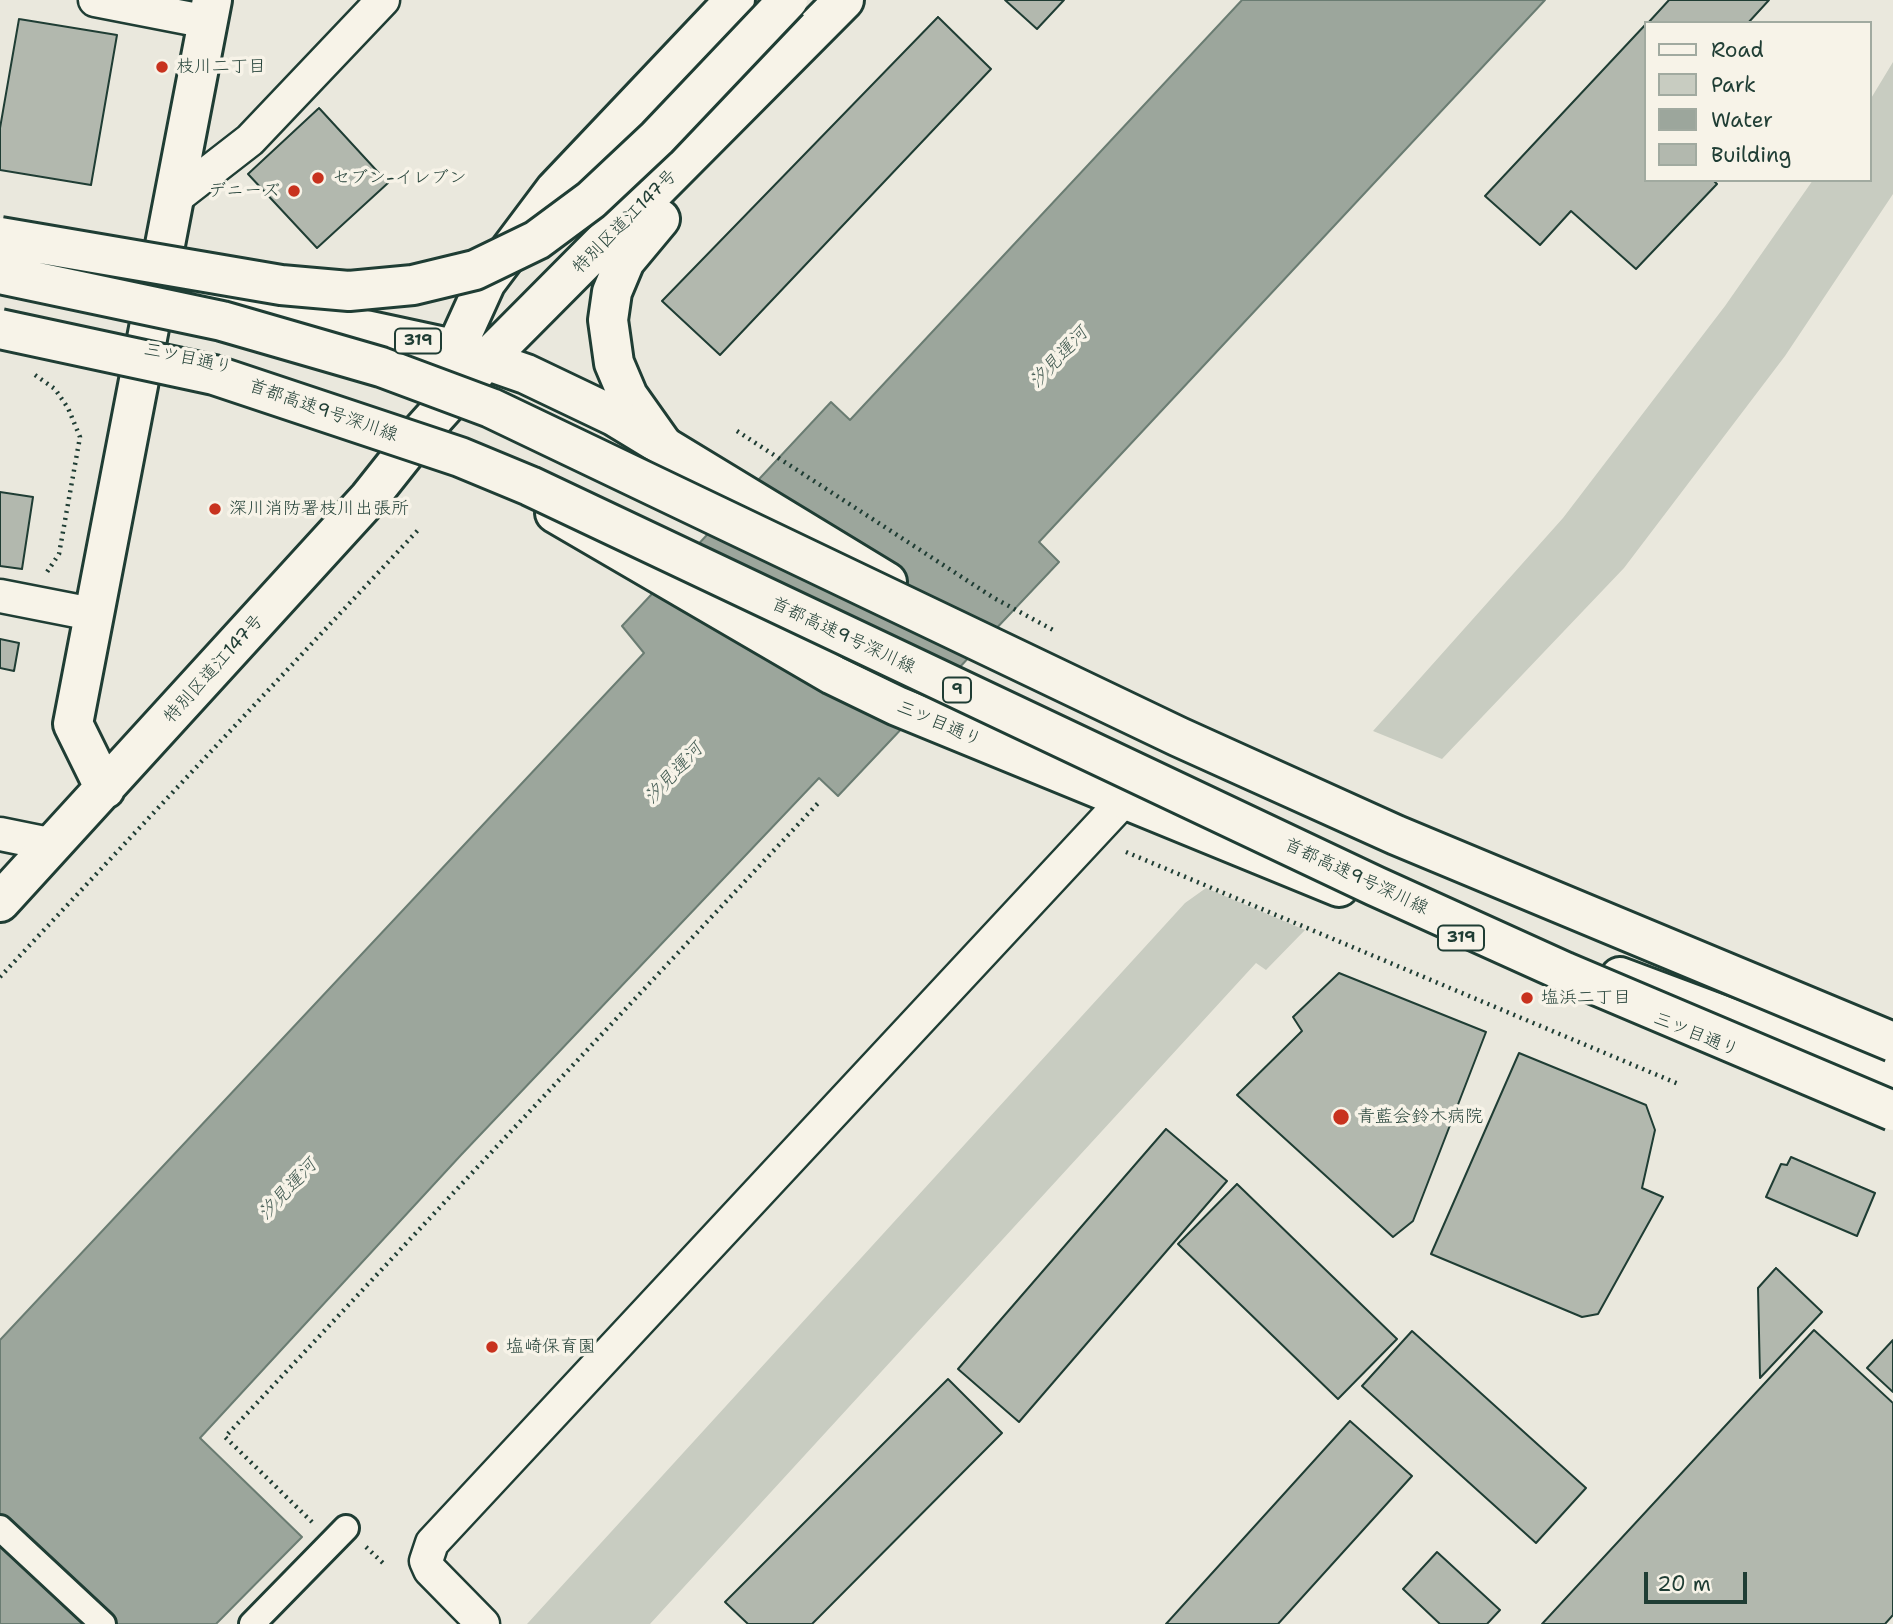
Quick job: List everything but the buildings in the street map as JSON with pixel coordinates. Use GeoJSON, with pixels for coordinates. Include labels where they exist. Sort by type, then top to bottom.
{"type":"FeatureCollection","features":[{"type":"Feature","properties":{"kind":"main road","name":"特別区道江147号"},"geometry":{"type":"LineString","coordinates":[[470,354],[486,282],[555,190],[736,0]]}},
{"type":"Feature","properties":{"kind":"main road"},"geometry":{"type":"LineString","coordinates":[[0,237],[281,285],[349,291],[413,285],[475,270],[537,240],[591,200],[657,138],[788,0]]}},
{"type":"Feature","properties":{"kind":"main road","name":"特別区道江147号"},"geometry":{"type":"LineString","coordinates":[[0,902],[369,498],[423,430],[470,354],[837,8]]}},
{"type":"Feature","properties":{"kind":"main road","name":"特別区道江147号"},"geometry":{"type":"LineString","coordinates":[[662,444],[628,396],[614,363],[608,320],[612,292],[625,261],[837,8]]}},
{"type":"Feature","properties":{"kind":"main road"},"geometry":{"type":"LineString","coordinates":[[105,789],[73,723],[210,11]]}},
{"type":"Feature","properties":{"kind":"main road","name":"319"},"geometry":{"type":"LineString","coordinates":[[0,258],[156,287],[470,354],[526,374],[614,416],[662,444],[1034,674],[1401,843],[1593,921],[1893,1028]]}},
{"type":"Feature","properties":{"kind":"main road"},"geometry":{"type":"LineString","coordinates":[[0,274],[222,321],[381,367],[491,408],[1192,743],[1396,835],[1893,1042]]}},
{"type":"Feature","properties":{"kind":"main road","name":"三ツ目通り"},"geometry":{"type":"LineString","coordinates":[[0,321],[282,380],[423,430],[587,533],[833,674],[897,706],[1893,1116]]}},
{"type":"Feature","properties":{"kind":"main road","name":"首都高速9号深川線"},"geometry":{"type":"LineString","coordinates":[[0,329],[214,375],[460,457],[530,486],[1375,886],[1565,972],[1893,1111]]}},
{"type":"Feature","properties":{"kind":"main road"},"geometry":{"type":"LineString","coordinates":[[1375,886],[1893,1079]]}},
{"type":"Feature","properties":{"kind":"street"},"geometry":{"type":"LineString","coordinates":[[95,0],[210,11]]}},
{"type":"Feature","properties":{"kind":"street"},"geometry":{"type":"LineString","coordinates":[[174,199],[250,140],[383,0]]}},
{"type":"Feature","properties":{"kind":"street"},"geometry":{"type":"LineString","coordinates":[[0,596],[92,614]]}},
{"type":"Feature","properties":{"kind":"street"},"geometry":{"type":"LineString","coordinates":[[483,1624],[430,1570],[426,1561],[432,1543],[1125,799]]}},
{"type":"Feature","properties":{"kind":"street"},"geometry":{"type":"LineString","coordinates":[[0,834],[54,845]]}},
{"type":"Feature","properties":{"kind":"street"},"geometry":{"type":"LineString","coordinates":[[0,1528],[103,1624]]}},
{"type":"Feature","properties":{"kind":"street"},"geometry":{"type":"LineString","coordinates":[[252,1624],[340,1535]]}},
{"type":"Feature","properties":{"kind":"path"},"geometry":{"type":"LineString","coordinates":[[22,372],[34,374],[55,389],[68,408],[79,437],[59,554],[47,573]]}},
{"type":"Feature","properties":{"kind":"path"},"geometry":{"type":"LineString","coordinates":[[737,431],[993,598],[1055,631]]}},
{"type":"Feature","properties":{"kind":"path"},"geometry":{"type":"LineString","coordinates":[[0,977],[419,529]]}},
{"type":"Feature","properties":{"kind":"path"},"geometry":{"type":"LineString","coordinates":[[340,1535],[225,1437],[821,800]]}},
{"type":"Feature","properties":{"kind":"path"},"geometry":{"type":"LineString","coordinates":[[1126,852],[1681,1085]]}},
{"type":"Feature","properties":{"kind":"green space"},"geometry":{"type":"Polygon","coordinates":[[[1893,62],[1893,194],[1785,356],[1624,568],[1442,759],[1373,731],[1563,518],[1725,306],[1812,182],[1872,182],[1872,97],[1893,62]]]}},
{"type":"Feature","properties":{"kind":"green space"},"geometry":{"type":"Polygon","coordinates":[[[1206,888],[1305,930],[1266,970],[1256,963],[650,1624],[527,1624],[1185,903],[1206,888]]]}},
{"type":"Feature","properties":{"kind":"water","name":"汐見運河"},"geometry":{"type":"Polygon","coordinates":[[[1242,0],[1545,0],[1039,542],[1059,562],[838,796],[819,778],[461,1155],[200,1438],[302,1537],[216,1624],[0,1624],[0,1340],[644,653],[622,626],[831,402],[850,420],[1242,0]]]}},
{"type":"Feature","properties":{"kind":"place","name":"枝川二丁目"},"geometry":{"type":"Point","coordinates":[162,67]}},
{"type":"Feature","properties":{"kind":"place","name":"セブン-イレブン"},"geometry":{"type":"Point","coordinates":[318,178]}},
{"type":"Feature","properties":{"kind":"place","name":"デニーズ"},"geometry":{"type":"Point","coordinates":[294,191]}},
{"type":"Feature","properties":{"kind":"place","name":"深川消防署枝川出張所"},"geometry":{"type":"Point","coordinates":[215,509]}},
{"type":"Feature","properties":{"kind":"place","name":"塩浜二丁目"},"geometry":{"type":"Point","coordinates":[1527,998]}},
{"type":"Feature","properties":{"kind":"place","name":"青藍会鈴木病院"},"geometry":{"type":"Point","coordinates":[1341,1117]}},
{"type":"Feature","properties":{"kind":"place","name":"塩崎保育園"},"geometry":{"type":"Point","coordinates":[492,1347]}}]}
